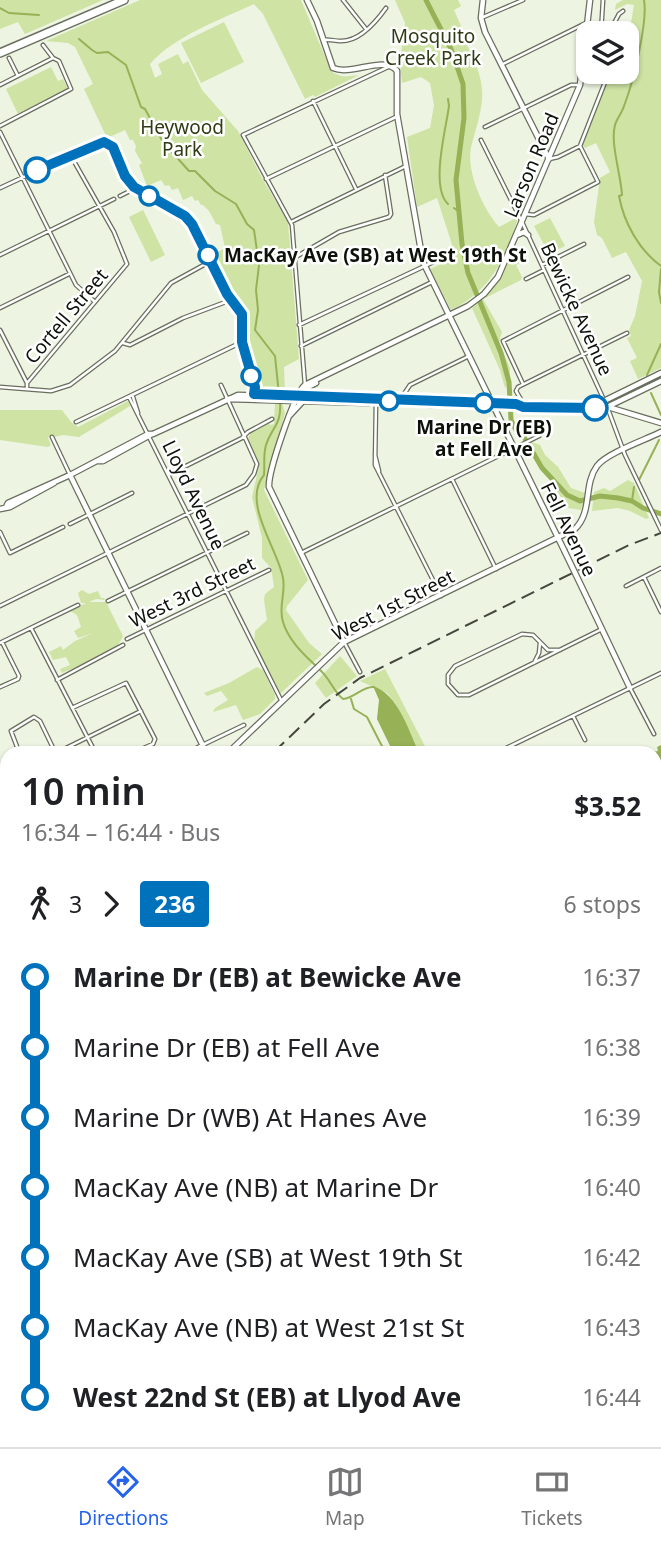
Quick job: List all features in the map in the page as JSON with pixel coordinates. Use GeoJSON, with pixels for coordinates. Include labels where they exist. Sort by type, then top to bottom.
{"type":"FeatureCollection","features":[{"type":"Feature","properties":{"kind":"highway"},"geometry":{"type":"LineString","coordinates":[[0,51],[114,0]]}},
{"type":"Feature","properties":{"kind":"highway"},"geometry":{"type":"LineString","coordinates":[[0,51],[124,0]]}},
{"type":"Feature","properties":{"kind":"main road"},"geometry":{"type":"LineString","coordinates":[[307,0],[331,65],[336,70],[391,65]]}},
{"type":"Feature","properties":{"kind":"main road"},"geometry":{"type":"LineString","coordinates":[[483,0],[481,18],[485,32],[548,159]]}},
{"type":"Feature","properties":{"kind":"main road","name":"Larson Road"},"geometry":{"type":"LineString","coordinates":[[587,21],[590,0]]}},
{"type":"Feature","properties":{"kind":"main road","name":"Fell Avenue"},"geometry":{"type":"LineString","coordinates":[[391,65],[398,74],[398,116],[424,265],[630,688]]}},
{"type":"Feature","properties":{"kind":"main road","name":"Larson Road"},"geometry":{"type":"LineString","coordinates":[[305,386],[449,316],[481,296],[498,277],[580,85]]}},
{"type":"Feature","properties":{"kind":"main road"},"geometry":{"type":"LineString","coordinates":[[516,235],[523,232],[527,235]]}},
{"type":"Feature","properties":{"kind":"main road"},"geometry":{"type":"LineString","coordinates":[[3,508],[49,482],[97,461],[103,461],[232,396],[254,394],[405,401],[431,405],[596,403],[661,373]]}},
{"type":"Feature","properties":{"kind":"main road"},"geometry":{"type":"LineString","coordinates":[[516,404],[523,407],[607,407],[661,381]]}},
{"type":"Feature","properties":{"kind":"main road"},"geometry":{"type":"LineString","coordinates":[[305,386],[289,416],[269,484],[344,642]]}},
{"type":"Feature","properties":{"kind":"main road"},"geometry":{"type":"LineString","coordinates":[[227,399],[279,397]]}},
{"type":"Feature","properties":{"kind":"main road"},"geometry":{"type":"LineString","coordinates":[[279,397],[288,408],[289,416]]}},
{"type":"Feature","properties":{"kind":"main road"},"geometry":{"type":"LineString","coordinates":[[289,416],[298,398]]}},
{"type":"Feature","properties":{"kind":"main road"},"geometry":{"type":"LineString","coordinates":[[596,403],[661,423]]}},
{"type":"Feature","properties":{"kind":"main road"},"geometry":{"type":"LineString","coordinates":[[623,451],[661,432]]}},
{"type":"Feature","properties":{"kind":"main road","name":"West 1st Street"},"geometry":{"type":"LineString","coordinates":[[235,746],[344,642],[578,527],[587,509],[592,478],[598,464],[623,451]]}},
{"type":"Feature","properties":{"kind":"main road"},"geometry":{"type":"LineString","coordinates":[[70,475],[202,746]]}},
{"type":"Feature","properties":{"kind":"street"},"geometry":{"type":"LineString","coordinates":[[343,0],[366,30]]}},
{"type":"Feature","properties":{"kind":"street"},"geometry":{"type":"LineString","coordinates":[[481,18],[523,0]]}},
{"type":"Feature","properties":{"kind":"street"},"geometry":{"type":"LineString","coordinates":[[602,21],[603,0]]}},
{"type":"Feature","properties":{"kind":"street"},"geometry":{"type":"LineString","coordinates":[[323,40],[344,41],[366,30],[378,20],[386,8]]}},
{"type":"Feature","properties":{"kind":"street"},"geometry":{"type":"LineString","coordinates":[[615,21],[624,11]]}},
{"type":"Feature","properties":{"kind":"street"},"geometry":{"type":"LineString","coordinates":[[501,65],[576,28]]}},
{"type":"Feature","properties":{"kind":"street"},"geometry":{"type":"LineString","coordinates":[[0,126],[71,89],[59,61],[53,58],[43,45]]}},
{"type":"Feature","properties":{"kind":"street"},"geometry":{"type":"LineString","coordinates":[[9,58],[18,76]]}},
{"type":"Feature","properties":{"kind":"street"},"geometry":{"type":"LineString","coordinates":[[0,85],[53,58]]}},
{"type":"Feature","properties":{"kind":"street"},"geometry":{"type":"LineString","coordinates":[[305,386],[290,222],[243,135],[391,65]]}},
{"type":"Feature","properties":{"kind":"street"},"geometry":{"type":"LineString","coordinates":[[548,159],[580,146],[604,84]]}},
{"type":"Feature","properties":{"kind":"street"},"geometry":{"type":"LineString","coordinates":[[485,127],[571,85],[580,85]]}},
{"type":"Feature","properties":{"kind":"street"},"geometry":{"type":"LineString","coordinates":[[313,101],[356,189]]}},
{"type":"Feature","properties":{"kind":"street"},"geometry":{"type":"LineString","coordinates":[[265,179],[398,116]]}},
{"type":"Feature","properties":{"kind":"street"},"geometry":{"type":"LineString","coordinates":[[0,132],[69,274],[76,285],[96,302]]}},
{"type":"Feature","properties":{"kind":"street","name":"Bewicke Avenue"},"geometry":{"type":"LineString","coordinates":[[481,140],[543,267],[607,407],[623,451],[661,530]]}},
{"type":"Feature","properties":{"kind":"street"},"geometry":{"type":"LineString","coordinates":[[0,188],[99,142],[113,147],[125,176],[136,188],[188,218],[243,317],[242,342],[255,387],[254,394]]}},
{"type":"Feature","properties":{"kind":"street"},"geometry":{"type":"LineString","coordinates":[[526,212],[530,216],[598,182],[580,146]]}},
{"type":"Feature","properties":{"kind":"street","name":"Cortell Street"},"geometry":{"type":"LineString","coordinates":[[26,383],[126,267],[128,261],[71,156]]}},
{"type":"Feature","properties":{"kind":"street"},"geometry":{"type":"LineString","coordinates":[[290,222],[406,166]]}},
{"type":"Feature","properties":{"kind":"street"},"geometry":{"type":"LineString","coordinates":[[294,258],[339,232],[389,217],[391,214],[385,176]]}},
{"type":"Feature","properties":{"kind":"street"},"geometry":{"type":"LineString","coordinates":[[120,196],[136,188]]}},
{"type":"Feature","properties":{"kind":"street"},"geometry":{"type":"LineString","coordinates":[[0,255],[114,199]]}},
{"type":"Feature","properties":{"kind":"street"},"geometry":{"type":"LineString","coordinates":[[526,279],[584,244]]}},
{"type":"Feature","properties":{"kind":"street"},"geometry":{"type":"LineString","coordinates":[[299,325],[444,257]]}},
{"type":"Feature","properties":{"kind":"street"},"geometry":{"type":"LineString","coordinates":[[0,387],[51,391],[70,385],[106,359],[172,283],[211,261]]}},
{"type":"Feature","properties":{"kind":"street"},"geometry":{"type":"LineString","coordinates":[[0,307],[69,274]]}},
{"type":"Feature","properties":{"kind":"street"},"geometry":{"type":"LineString","coordinates":[[523,384],[503,344],[504,340],[628,277]]}},
{"type":"Feature","properties":{"kind":"street"},"geometry":{"type":"LineString","coordinates":[[301,346],[432,282]]}},
{"type":"Feature","properties":{"kind":"street"},"geometry":{"type":"LineString","coordinates":[[121,342],[130,345],[183,318],[232,300]]}},
{"type":"Feature","properties":{"kind":"street"},"geometry":{"type":"LineString","coordinates":[[0,330],[27,389]]}},
{"type":"Feature","properties":{"kind":"street"},"geometry":{"type":"LineString","coordinates":[[524,403],[516,391],[523,384],[627,334]]}},
{"type":"Feature","properties":{"kind":"street"},"geometry":{"type":"LineString","coordinates":[[76,422],[242,342]]}},
{"type":"Feature","properties":{"kind":"street"},"geometry":{"type":"LineString","coordinates":[[405,401],[405,393],[410,385],[469,356]]}},
{"type":"Feature","properties":{"kind":"street"},"geometry":{"type":"LineString","coordinates":[[0,606],[246,485],[257,468],[245,435],[221,385]]}},
{"type":"Feature","properties":{"kind":"street"},"geometry":{"type":"LineString","coordinates":[[405,393],[405,401]]}},
{"type":"Feature","properties":{"kind":"street","name":"Lloyd Avenue"},"geometry":{"type":"LineString","coordinates":[[130,397],[281,701]]}},
{"type":"Feature","properties":{"kind":"street"},"geometry":{"type":"LineString","coordinates":[[376,400],[375,465],[441,596]]}},
{"type":"Feature","properties":{"kind":"street"},"geometry":{"type":"LineString","coordinates":[[168,475],[272,419]]}},
{"type":"Feature","properties":{"kind":"street"},"geometry":{"type":"LineString","coordinates":[[301,552],[539,436]]}},
{"type":"Feature","properties":{"kind":"street"},"geometry":{"type":"LineString","coordinates":[[52,437],[70,475]]}},
{"type":"Feature","properties":{"kind":"street"},"geometry":{"type":"LineString","coordinates":[[452,479],[496,569]]}},
{"type":"Feature","properties":{"kind":"street"},"geometry":{"type":"LineString","coordinates":[[70,524],[132,493]]}},
{"type":"Feature","properties":{"kind":"street"},"geometry":{"type":"LineString","coordinates":[[0,532],[10,553],[63,527]]}},
{"type":"Feature","properties":{"kind":"street"},"geometry":{"type":"LineString","coordinates":[[108,601],[247,533]]}},
{"type":"Feature","properties":{"kind":"street"},"geometry":{"type":"LineString","coordinates":[[626,586],[661,568]]}},
{"type":"Feature","properties":{"kind":"street","name":"West 3rd Street"},"geometry":{"type":"LineString","coordinates":[[127,639],[269,570]]}},
{"type":"Feature","properties":{"kind":"street"},"geometry":{"type":"LineString","coordinates":[[644,577],[661,612]]}},
{"type":"Feature","properties":{"kind":"street"},"geometry":{"type":"LineString","coordinates":[[0,687],[19,676],[1,643],[78,605]]}},
{"type":"Feature","properties":{"kind":"street"},"geometry":{"type":"LineString","coordinates":[[31,628],[92,746]]}},
{"type":"Feature","properties":{"kind":"street"},"geometry":{"type":"LineString","coordinates":[[559,650],[548,650],[530,634],[517,635],[455,666],[448,675],[448,684],[456,694],[466,695],[534,663],[602,629]]}},
{"type":"Feature","properties":{"kind":"street"},"geometry":{"type":"LineString","coordinates":[[344,642],[360,672]]}},
{"type":"Feature","properties":{"kind":"street"},"geometry":{"type":"LineString","coordinates":[[534,663],[540,643]]}},
{"type":"Feature","properties":{"kind":"street"},"geometry":{"type":"LineString","coordinates":[[57,680],[123,645]]}},
{"type":"Feature","properties":{"kind":"street"},"geometry":{"type":"LineString","coordinates":[[510,746],[661,673]]}},
{"type":"Feature","properties":{"kind":"street"},"geometry":{"type":"LineString","coordinates":[[72,708],[126,683],[155,741],[146,746]]}},
{"type":"Feature","properties":{"kind":"street","name":"Fell Avenue"},"geometry":{"type":"LineString","coordinates":[[630,688],[654,734]]}},
{"type":"Feature","properties":{"kind":"street"},"geometry":{"type":"LineString","coordinates":[[70,746],[141,711]]}},
{"type":"Feature","properties":{"kind":"street"},"geometry":{"type":"LineString","coordinates":[[573,716],[585,740]]}},
{"type":"Feature","properties":{"kind":"street"},"geometry":{"type":"LineString","coordinates":[[17,746],[11,731],[34,717],[40,721],[54,746]]}},
{"type":"Feature","properties":{"kind":"street"},"geometry":{"type":"LineString","coordinates":[[202,746],[244,725]]}},
{"type":"Feature","properties":{"kind":"green space"},"geometry":{"type":"Polygon","coordinates":[[[0,0],[103,0],[25,34],[18,22],[0,29],[0,0]]]}},
{"type":"Feature","properties":{"kind":"green space","name":"Heywood Park"},"geometry":{"type":"Polygon","coordinates":[[[140,0],[301,0],[331,71],[342,76],[359,75],[315,97],[313,95],[305,99],[263,14],[254,4],[185,37],[150,64],[155,78],[162,74],[158,64],[178,54],[183,64],[188,61],[202,90],[238,131],[288,222],[299,359],[284,367],[285,393],[259,390],[245,345],[243,313],[228,291],[213,255],[225,248],[220,225],[216,224],[209,211],[198,200],[195,201],[192,196],[183,200],[178,188],[172,190],[161,180],[147,186],[139,165],[142,163],[135,151],[136,146],[125,130],[107,138],[84,89],[93,84],[75,47],[68,43],[46,41],[140,0]]]}},
{"type":"Feature","properties":{"kind":"green space","name":"Mosquito Creek Park"},"geometry":{"type":"Polygon","coordinates":[[[395,0],[458,0],[461,6],[454,10],[461,26],[459,29],[476,65],[482,89],[470,157],[473,179],[487,210],[499,227],[516,218],[517,221],[507,249],[494,273],[475,294],[451,310],[430,269],[456,257],[437,198],[417,207],[407,137],[430,128],[434,105],[430,83],[421,77],[402,83],[400,62],[405,23],[395,0]]]}},
{"type":"Feature","properties":{"kind":"green space"},"geometry":{"type":"Polygon","coordinates":[[[623,0],[661,0],[661,368],[638,379],[630,361],[637,358],[627,338],[631,336],[629,330],[635,316],[642,281],[626,252],[612,258],[602,238],[597,235],[594,222],[600,178],[610,172],[596,143],[585,148],[582,144],[606,84],[639,84],[639,21],[631,21],[634,5],[627,4],[615,10],[616,4],[623,0]]]}},
{"type":"Feature","properties":{"kind":"green space"},"geometry":{"type":"Polygon","coordinates":[[[224,22],[244,62],[201,83],[181,43],[224,22]]]}},
{"type":"Feature","properties":{"kind":"green space"},"geometry":{"type":"Polygon","coordinates":[[[51,67],[58,81],[63,79],[68,89],[18,114],[6,89],[51,67]]]}},
{"type":"Feature","properties":{"kind":"green space"},"geometry":{"type":"Polygon","coordinates":[[[143,210],[165,255],[151,262],[129,217],[143,210]]]}},
{"type":"Feature","properties":{"kind":"green space"},"geometry":{"type":"Polygon","coordinates":[[[550,218],[565,246],[549,254],[534,226],[550,218]]]}},
{"type":"Feature","properties":{"kind":"green space"},"geometry":{"type":"Polygon","coordinates":[[[516,246],[523,261],[516,265],[521,280],[485,298],[501,277],[516,246]]]}},
{"type":"Feature","properties":{"kind":"green space"},"geometry":{"type":"Polygon","coordinates":[[[483,299],[502,332],[499,342],[510,368],[510,382],[505,388],[500,370],[472,308],[483,299]]]}},
{"type":"Feature","properties":{"kind":"green space"},"geometry":{"type":"Polygon","coordinates":[[[128,401],[130,406],[79,437],[50,435],[48,438],[51,445],[48,447],[0,440],[0,410],[62,410],[78,427],[128,401]]]}},
{"type":"Feature","properties":{"kind":"green space"},"geometry":{"type":"Polygon","coordinates":[[[275,403],[282,403],[285,413],[264,490],[308,580],[286,610],[309,643],[322,654],[280,694],[254,645],[255,631],[267,620],[265,594],[274,587],[271,568],[262,558],[262,538],[252,497],[259,466],[248,438],[251,432],[269,423],[274,424],[275,403]]]}},
{"type":"Feature","properties":{"kind":"green space"},"geometry":{"type":"Polygon","coordinates":[[[532,442],[540,445],[571,488],[585,493],[581,510],[568,508],[526,444],[532,442]]]}},
{"type":"Feature","properties":{"kind":"green space"},"geometry":{"type":"Polygon","coordinates":[[[628,480],[634,483],[649,518],[618,508],[592,511],[594,492],[604,488],[610,491],[628,480]]]}},
{"type":"Feature","properties":{"kind":"green space"},"geometry":{"type":"Polygon","coordinates":[[[82,590],[89,594],[98,591],[105,600],[96,599],[89,602],[106,602],[123,636],[119,644],[105,655],[62,673],[60,669],[70,665],[66,657],[53,660],[49,652],[61,646],[63,650],[93,633],[78,638],[74,631],[81,627],[77,615],[70,611],[86,603],[81,603],[78,593],[82,590]]]}},
{"type":"Feature","properties":{"kind":"green space"},"geometry":{"type":"Polygon","coordinates":[[[340,656],[357,676],[326,698],[315,683],[340,656]]]}},
{"type":"Feature","properties":{"kind":"green space"},"geometry":{"type":"Polygon","coordinates":[[[257,667],[263,670],[275,699],[260,714],[243,720],[236,705],[213,712],[228,700],[221,691],[207,696],[204,693],[257,667]]]}},
{"type":"Feature","properties":{"kind":"green space"},"geometry":{"type":"Polygon","coordinates":[[[385,669],[425,746],[416,746],[396,704],[387,693],[360,681],[385,669]]]}},
{"type":"Feature","properties":{"kind":"shaded area"},"geometry":{"type":"Polygon","coordinates":[[[373,686],[390,697],[396,705],[416,746],[390,746],[377,719],[379,700],[373,686]]]}},
{"type":"Feature","properties":{"kind":"waterway"},"geometry":{"type":"LineString","coordinates":[[426,0],[451,49],[463,84],[464,118],[456,180],[462,244],[468,273],[501,353],[509,382],[511,420],[542,468],[567,495],[580,501],[600,496],[618,498],[661,514]]}},
{"type":"Feature","properties":{"kind":"waterway"},"geometry":{"type":"LineString","coordinates":[[644,0],[644,23],[639,53],[628,96],[615,125],[614,141],[622,195],[619,196],[625,216],[639,244],[661,266]]}},
{"type":"Feature","properties":{"kind":"waterway"},"geometry":{"type":"LineString","coordinates":[[0,8],[9,13],[39,15]]}},
{"type":"Feature","properties":{"kind":"waterway"},"geometry":{"type":"LineString","coordinates":[[79,39],[97,53],[108,52],[126,65],[141,107],[145,109],[163,142],[189,171],[195,171],[215,191],[236,204],[247,224],[254,230],[259,265],[255,330],[275,356],[279,395]]}},
{"type":"Feature","properties":{"kind":"waterway"},"geometry":{"type":"LineString","coordinates":[[448,99],[440,172],[440,185],[448,204]]}},
{"type":"Feature","properties":{"kind":"waterway"},"geometry":{"type":"LineString","coordinates":[[454,208],[458,211]]}},
{"type":"Feature","properties":{"kind":"waterway"},"geometry":{"type":"LineString","coordinates":[[661,269],[661,303]]}},
{"type":"Feature","properties":{"kind":"waterway"},"geometry":{"type":"LineString","coordinates":[[647,375],[661,344]]}},
{"type":"Feature","properties":{"kind":"waterway"},"geometry":{"type":"LineString","coordinates":[[651,393],[661,415]]}},
{"type":"Feature","properties":{"kind":"waterway"},"geometry":{"type":"LineString","coordinates":[[280,400],[278,421],[265,449],[264,475],[258,486],[257,498],[263,526],[283,578],[281,611],[285,628],[300,651],[315,665]]}},
{"type":"Feature","properties":{"kind":"waterway"},"geometry":{"type":"LineString","coordinates":[[639,480],[659,440]]}},
{"type":"Feature","properties":{"kind":"waterway"},"geometry":{"type":"LineString","coordinates":[[632,501],[634,487]]}},
{"type":"Feature","properties":{"kind":"waterway"},"geometry":{"type":"LineString","coordinates":[[319,669],[343,699],[374,687]]}},
{"type":"Feature","properties":{"kind":"waterway"},"geometry":{"type":"LineString","coordinates":[[351,699],[354,709],[367,717],[382,746]]}},
{"type":"Feature","properties":{"kind":"railway"},"geometry":{"type":"LineString","coordinates":[[280,746],[324,704],[360,678],[629,545],[661,533]]}},
{"type":"Feature","properties":{"kind":"bus line","name":"236"},"geometry":{"type":"LineString","coordinates":[[37,170],[104,142],[113,147],[125,176],[134,187],[188,218],[227,294],[242,314],[242,342],[255,387],[254,394],[516,404],[543,408],[595,408]]}},
{"type":"Feature","properties":{"kind":"place","name":"MacKay Ave (SB) at West 19th St"},"geometry":{"type":"Point","coordinates":[208,255]}},
{"type":"Feature","properties":{"kind":"place","name":"Marine Dr (EB) at Fell Ave"},"geometry":{"type":"Point","coordinates":[484,403]}}]}
